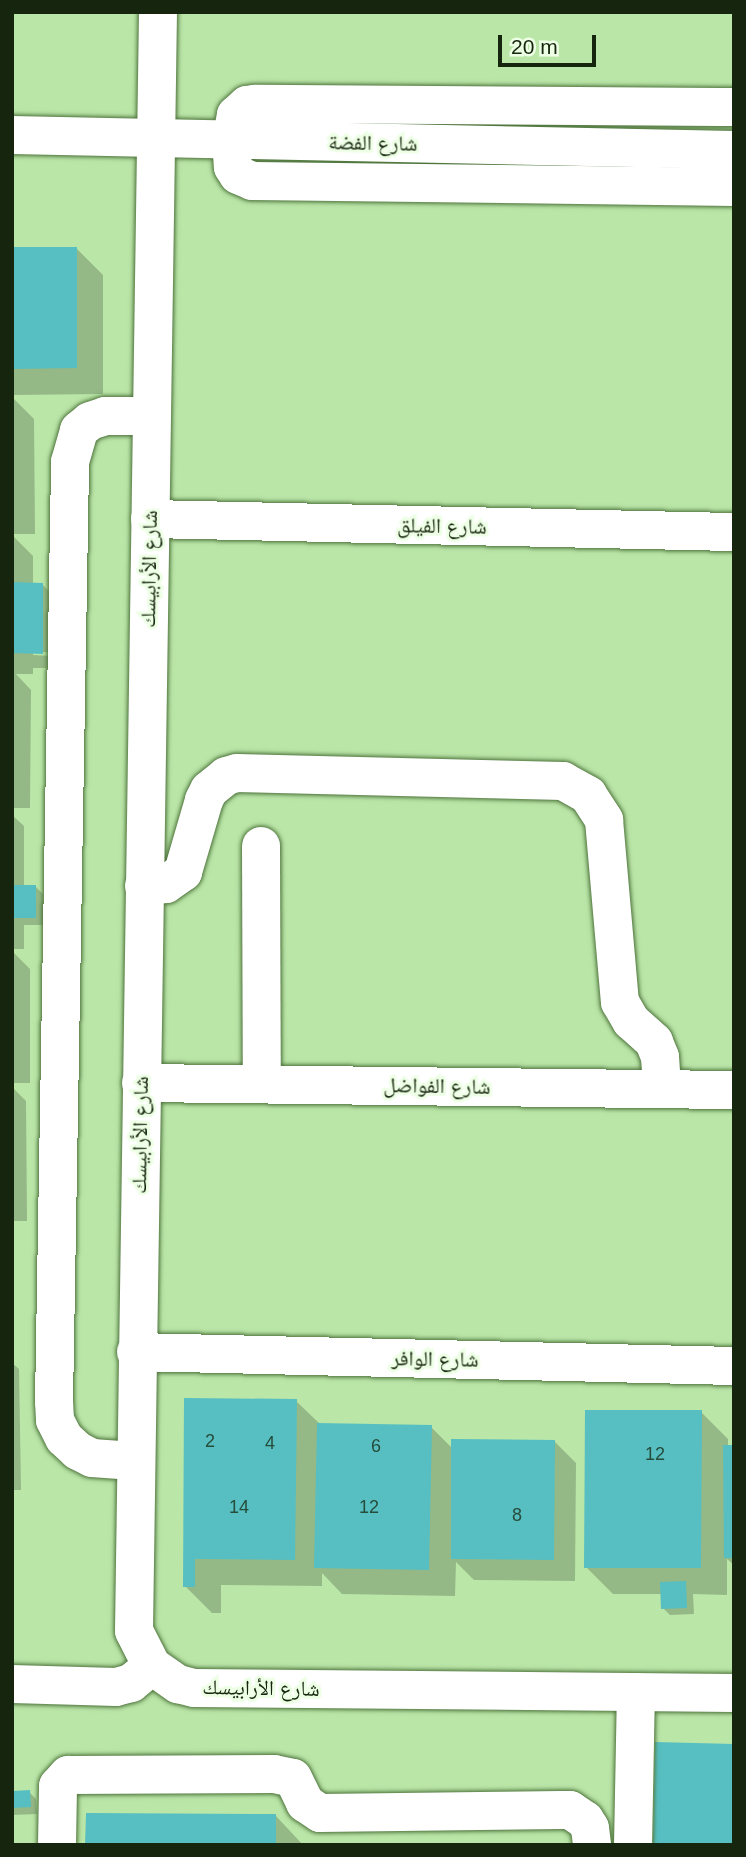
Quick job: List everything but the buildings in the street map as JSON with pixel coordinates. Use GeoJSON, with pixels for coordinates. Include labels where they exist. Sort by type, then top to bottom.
{"type":"FeatureCollection","features":[{"type":"Feature","properties":{"kind":"street","name":"شارع الأرابيسك"},"geometry":{"type":"LineString","coordinates":[[158,12],[134,1461],[134,1631],[152,1666],[178,1684],[194,1688],[734,1693]]}},
{"type":"Feature","properties":{"kind":"street"},"geometry":{"type":"LineString","coordinates":[[734,107],[255,104],[247,105],[236,115],[231,140],[233,167],[244,179],[251,181],[734,187]]}},
{"type":"Feature","properties":{"kind":"street","name":"شارع الفضة"},"geometry":{"type":"LineString","coordinates":[[12,135],[734,150]]}},
{"type":"Feature","properties":{"kind":"street"},"geometry":{"type":"LineString","coordinates":[[134,1461],[92,1458],[78,1451],[64,1438],[55,1420],[54,1402],[70,462],[79,430],[90,421],[105,416],[151,416]]}},
{"type":"Feature","properties":{"kind":"street","name":"شارع الفيلق"},"geometry":{"type":"LineString","coordinates":[[149,519],[734,532]]}},
{"type":"Feature","properties":{"kind":"street"},"geometry":{"type":"LineString","coordinates":[[144,886],[166,884],[183,872],[204,800],[217,781],[237,773],[550,778],[564,781],[588,795],[604,820],[620,1002],[631,1021],[643,1030],[657,1049],[662,1089]]}},
{"type":"Feature","properties":{"kind":"street"},"geometry":{"type":"LineString","coordinates":[[261,846],[262,1084]]}},
{"type":"Feature","properties":{"kind":"street","name":"شارع الفواضل"},"geometry":{"type":"LineString","coordinates":[[141,1083],[734,1090]]}},
{"type":"Feature","properties":{"kind":"street","name":"شارع الوافر"},"geometry":{"type":"LineString","coordinates":[[136,1352],[734,1366]]}},
{"type":"Feature","properties":{"kind":"street"},"geometry":{"type":"LineString","coordinates":[[12,1684],[116,1687],[131,1684],[152,1666]]}},
{"type":"Feature","properties":{"kind":"street"},"geometry":{"type":"LineString","coordinates":[[633,1845],[636,1692]]}},
{"type":"Feature","properties":{"kind":"street"},"geometry":{"type":"LineString","coordinates":[[57,1845],[58,1786],[68,1776],[274,1774],[293,1778],[305,1803],[320,1813],[570,1810],[590,1828],[592,1845]]}}]}
